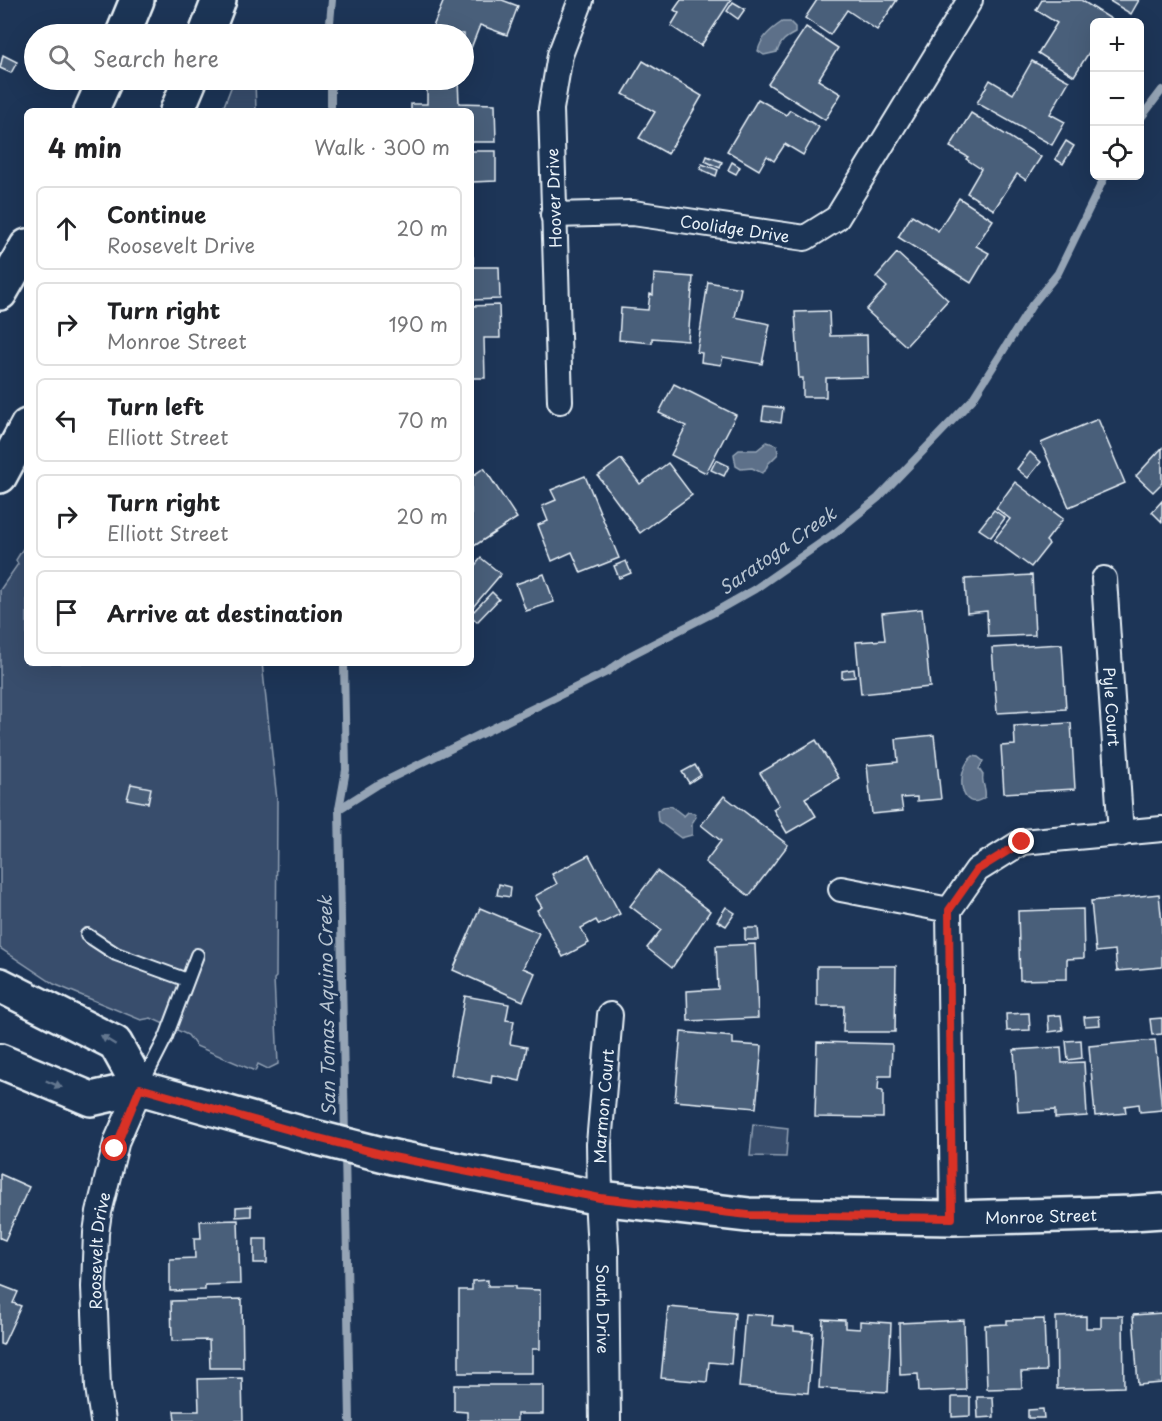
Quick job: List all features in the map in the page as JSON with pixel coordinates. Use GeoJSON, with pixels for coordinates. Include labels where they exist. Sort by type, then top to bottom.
{"type":"FeatureCollection","features":[{"type":"Feature","properties":{"kind":"main road"},"geometry":{"type":"LineString","coordinates":[[127,24],[137,0]]}},
{"type":"Feature","properties":{"kind":"main road"},"geometry":{"type":"LineString","coordinates":[[210,24],[219,0]]}},
{"type":"Feature","properties":{"kind":"main road"},"geometry":{"type":"LineString","coordinates":[[92,108],[100,90]]}},
{"type":"Feature","properties":{"kind":"main road"},"geometry":{"type":"LineString","coordinates":[[178,108],[186,90]]}},
{"type":"Feature","properties":{"kind":"main road"},"geometry":{"type":"LineString","coordinates":[[0,293],[24,251]]}},
{"type":"Feature","properties":{"kind":"main road"},"geometry":{"type":"LineString","coordinates":[[0,476],[24,432]]}},
{"type":"Feature","properties":{"kind":"main road"},"geometry":{"type":"LineString","coordinates":[[0,985],[115,1043],[140,1088]]}},
{"type":"Feature","properties":{"kind":"main road","name":"Monroe Street"},"geometry":{"type":"LineString","coordinates":[[0,1061],[92,1100],[140,1088],[393,1157],[600,1198],[748,1215],[952,1218],[1162,1211]]}},
{"type":"Feature","properties":{"kind":"street","name":"Hoover Drive"},"geometry":{"type":"LineString","coordinates":[[560,401],[551,110],[560,55],[581,0]]}},
{"type":"Feature","properties":{"kind":"street","name":"Coolidge Drive"},"geometry":{"type":"LineString","coordinates":[[553,215],[633,213],[805,238],[837,218],[970,0]]}},
{"type":"Feature","properties":{"kind":"street","name":"Pyle Court"},"geometry":{"type":"LineString","coordinates":[[1104,579],[1121,834]]}},
{"type":"Feature","properties":{"kind":"street"},"geometry":{"type":"LineString","coordinates":[[952,1218],[949,910],[977,870],[1022,842],[1162,830]]}},
{"type":"Feature","properties":{"kind":"street"},"geometry":{"type":"LineString","coordinates":[[841,889],[949,910]]}},
{"type":"Feature","properties":{"kind":"street","name":"Marmon Court"},"geometry":{"type":"LineString","coordinates":[[600,1198],[599,1144],[610,1015]]}},
{"type":"Feature","properties":{"kind":"street","name":"Roosevelt Drive"},"geometry":{"type":"LineString","coordinates":[[103,1421],[98,1387],[94,1287],[96,1233],[117,1140],[140,1088]]}},
{"type":"Feature","properties":{"kind":"street","name":"South Drive"},"geometry":{"type":"LineString","coordinates":[[600,1198],[603,1250],[605,1421]]}},
{"type":"Feature","properties":{"kind":"lane"},"geometry":{"type":"LineString","coordinates":[[87,935],[116,954],[187,980]]}},
{"type":"Feature","properties":{"kind":"lane"},"geometry":{"type":"LineString","coordinates":[[140,1088],[166,1037],[197,955]]}},
{"type":"Feature","properties":{"kind":"shaded area"},"geometry":{"type":"Polygon","coordinates":[[[782,22],[790,22],[795,27],[795,33],[784,40],[777,52],[764,55],[758,51],[761,42],[782,22]]]}},
{"type":"Feature","properties":{"kind":"shaded area"},"geometry":{"type":"Polygon","coordinates":[[[230,90],[255,90],[256,108],[223,108],[230,90]]]}},
{"type":"Feature","properties":{"kind":"shaded area"},"geometry":{"type":"Polygon","coordinates":[[[767,442],[777,445],[778,454],[768,464],[765,471],[762,473],[752,468],[741,469],[736,466],[734,454],[739,450],[757,450],[767,442]]]}},
{"type":"Feature","properties":{"kind":"shaded area"},"geometry":{"type":"Polygon","coordinates":[[[24,547],[24,666],[262,666],[277,800],[276,977],[274,979],[278,1064],[268,1069],[258,1064],[255,1071],[196,1046],[188,1035],[151,1018],[141,1020],[54,984],[0,948],[0,590],[18,564],[16,560],[24,547]]]}},
{"type":"Feature","properties":{"kind":"shaded area"},"geometry":{"type":"Polygon","coordinates":[[[973,756],[983,761],[979,769],[983,775],[985,797],[977,801],[970,801],[962,789],[963,771],[973,756]]]}},
{"type":"Feature","properties":{"kind":"shaded area"},"geometry":{"type":"Polygon","coordinates":[[[671,806],[684,816],[688,812],[694,813],[696,817],[692,823],[692,835],[681,838],[658,821],[657,811],[671,806]]]}},
{"type":"Feature","properties":{"kind":"shaded area"},"geometry":{"type":"Polygon","coordinates":[[[753,1124],[788,1128],[786,1157],[750,1156],[753,1124]]]}},
{"type":"Feature","properties":{"kind":"building"},"geometry":{"type":"Polygon","coordinates":[[[444,0],[502,0],[518,6],[507,35],[480,25],[474,40],[474,24],[434,24],[444,0]]]}},
{"type":"Feature","properties":{"kind":"building"},"geometry":{"type":"Polygon","coordinates":[[[681,0],[731,0],[701,46],[671,26],[679,13],[674,10],[681,0]]]}},
{"type":"Feature","properties":{"kind":"building"},"geometry":{"type":"Polygon","coordinates":[[[817,0],[897,0],[877,30],[847,10],[830,35],[805,18],[817,0]]]}},
{"type":"Feature","properties":{"kind":"building"},"geometry":{"type":"Polygon","coordinates":[[[1042,0],[1081,0],[1110,18],[1090,18],[1090,51],[1074,76],[1038,53],[1057,23],[1036,10],[1042,0]]]}},
{"type":"Feature","properties":{"kind":"building"},"geometry":{"type":"Polygon","coordinates":[[[1108,0],[1139,0],[1131,14],[1108,0]]]}},
{"type":"Feature","properties":{"kind":"building"},"geometry":{"type":"Polygon","coordinates":[[[733,2],[745,9],[738,19],[727,11],[733,2]]]}},
{"type":"Feature","properties":{"kind":"building"},"geometry":{"type":"Polygon","coordinates":[[[806,27],[838,48],[818,80],[841,94],[825,120],[768,84],[806,27]]]}},
{"type":"Feature","properties":{"kind":"building"},"geometry":{"type":"Polygon","coordinates":[[[3,55],[17,62],[11,73],[0,68],[3,55]]]}},
{"type":"Feature","properties":{"kind":"building"},"geometry":{"type":"Polygon","coordinates":[[[643,61],[702,96],[668,154],[639,138],[655,112],[623,94],[643,61]]]}},
{"type":"Feature","properties":{"kind":"building"},"geometry":{"type":"Polygon","coordinates":[[[1032,61],[1069,81],[1050,114],[1065,122],[1052,145],[977,103],[990,80],[1013,94],[1032,61]]]}},
{"type":"Feature","properties":{"kind":"building"},"geometry":{"type":"Polygon","coordinates":[[[427,90],[458,90],[459,103],[495,104],[496,142],[474,142],[474,108],[411,108],[411,104],[427,104],[427,90]]]}},
{"type":"Feature","properties":{"kind":"building"},"geometry":{"type":"Polygon","coordinates":[[[758,99],[786,115],[790,110],[819,127],[803,155],[785,144],[774,161],[767,156],[759,170],[727,151],[758,99]]]}},
{"type":"Feature","properties":{"kind":"building"},"geometry":{"type":"Polygon","coordinates":[[[971,113],[1041,157],[1026,180],[1017,174],[994,210],[967,193],[981,169],[966,159],[968,157],[950,147],[971,113]]]}},
{"type":"Feature","properties":{"kind":"building"},"geometry":{"type":"Polygon","coordinates":[[[1066,141],[1074,146],[1063,164],[1055,159],[1066,141]]]}},
{"type":"Feature","properties":{"kind":"building"},"geometry":{"type":"Polygon","coordinates":[[[474,151],[496,151],[496,181],[474,182],[474,151]]]}},
{"type":"Feature","properties":{"kind":"building"},"geometry":{"type":"Polygon","coordinates":[[[707,156],[722,162],[720,168],[705,161],[707,156]]]}},
{"type":"Feature","properties":{"kind":"building"},"geometry":{"type":"Polygon","coordinates":[[[732,162],[740,167],[736,174],[728,170],[732,162]]]}},
{"type":"Feature","properties":{"kind":"building"},"geometry":{"type":"Polygon","coordinates":[[[702,164],[718,170],[716,176],[700,169],[702,164]]]}},
{"type":"Feature","properties":{"kind":"building"},"geometry":{"type":"Polygon","coordinates":[[[959,198],[993,220],[976,246],[989,253],[971,283],[898,237],[912,215],[938,231],[959,198]]]}},
{"type":"Feature","properties":{"kind":"building"},"geometry":{"type":"Polygon","coordinates":[[[897,253],[948,300],[906,346],[866,310],[887,287],[876,277],[897,253]]]}},
{"type":"Feature","properties":{"kind":"building"},"geometry":{"type":"Polygon","coordinates":[[[474,267],[499,267],[500,299],[474,300],[474,267]]]}},
{"type":"Feature","properties":{"kind":"building"},"geometry":{"type":"Polygon","coordinates":[[[654,274],[693,277],[688,341],[652,338],[652,343],[619,340],[621,308],[648,310],[650,294],[653,295],[654,274]]]}},
{"type":"Feature","properties":{"kind":"building"},"geometry":{"type":"Polygon","coordinates":[[[708,282],[741,288],[735,317],[770,324],[762,364],[723,357],[721,365],[701,362],[702,353],[697,352],[708,282]]]}},
{"type":"Feature","properties":{"kind":"building"},"geometry":{"type":"Polygon","coordinates":[[[499,305],[500,338],[484,338],[485,378],[474,378],[474,306],[499,305]]]}},
{"type":"Feature","properties":{"kind":"building"},"geometry":{"type":"Polygon","coordinates":[[[829,311],[830,336],[867,335],[868,377],[826,378],[826,397],[803,397],[803,378],[799,378],[795,312],[829,311]]]}},
{"type":"Feature","properties":{"kind":"building"},"geometry":{"type":"Polygon","coordinates":[[[674,384],[736,415],[706,473],[671,455],[686,426],[659,413],[674,384]]]}},
{"type":"Feature","properties":{"kind":"building"},"geometry":{"type":"Polygon","coordinates":[[[764,406],[783,408],[781,423],[762,420],[764,406]]]}},
{"type":"Feature","properties":{"kind":"building"},"geometry":{"type":"Polygon","coordinates":[[[1098,419],[1125,483],[1069,507],[1041,443],[1098,419]]]}},
{"type":"Feature","properties":{"kind":"building"},"geometry":{"type":"Polygon","coordinates":[[[1162,448],[1162,483],[1153,492],[1136,476],[1162,448]]]}},
{"type":"Feature","properties":{"kind":"building"},"geometry":{"type":"Polygon","coordinates":[[[1030,452],[1041,462],[1028,478],[1017,469],[1030,452]]]}},
{"type":"Feature","properties":{"kind":"building"},"geometry":{"type":"Polygon","coordinates":[[[621,459],[640,484],[668,463],[692,495],[640,533],[598,476],[621,459]]]}},
{"type":"Feature","properties":{"kind":"building"},"geometry":{"type":"Polygon","coordinates":[[[716,460],[729,466],[724,476],[711,470],[716,460]]]}},
{"type":"Feature","properties":{"kind":"building"},"geometry":{"type":"Polygon","coordinates":[[[484,468],[517,518],[474,546],[474,475],[484,468]]]}},
{"type":"Feature","properties":{"kind":"building"},"geometry":{"type":"Polygon","coordinates":[[[585,476],[619,558],[581,573],[572,552],[552,561],[538,525],[548,521],[542,506],[556,500],[551,490],[585,476]]]}},
{"type":"Feature","properties":{"kind":"building"},"geometry":{"type":"Polygon","coordinates":[[[1015,482],[1063,519],[1046,541],[1049,544],[1031,567],[994,540],[1010,519],[996,508],[1015,482]]]}},
{"type":"Feature","properties":{"kind":"building"},"geometry":{"type":"Polygon","coordinates":[[[1162,501],[1162,522],[1152,512],[1162,501]]]}},
{"type":"Feature","properties":{"kind":"building"},"geometry":{"type":"Polygon","coordinates":[[[994,510],[1005,518],[991,537],[979,529],[994,510]]]}},
{"type":"Feature","properties":{"kind":"building"},"geometry":{"type":"Polygon","coordinates":[[[481,558],[501,574],[474,606],[474,566],[481,558]]]}},
{"type":"Feature","properties":{"kind":"building"},"geometry":{"type":"Polygon","coordinates":[[[626,561],[631,573],[619,578],[614,566],[626,561]]]}},
{"type":"Feature","properties":{"kind":"building"},"geometry":{"type":"Polygon","coordinates":[[[544,574],[554,602],[526,611],[516,584],[544,574]]]}},
{"type":"Feature","properties":{"kind":"building"},"geometry":{"type":"Polygon","coordinates":[[[1032,575],[1035,635],[988,637],[987,611],[967,613],[965,579],[1032,575]]]}},
{"type":"Feature","properties":{"kind":"building"},"geometry":{"type":"Polygon","coordinates":[[[492,592],[499,599],[477,622],[474,619],[474,611],[492,592]]]}},
{"type":"Feature","properties":{"kind":"building"},"geometry":{"type":"Polygon","coordinates":[[[922,609],[930,687],[861,694],[856,642],[885,640],[882,613],[922,609]]]}},
{"type":"Feature","properties":{"kind":"building"},"geometry":{"type":"Polygon","coordinates":[[[1062,644],[1066,709],[997,713],[992,648],[1062,644]]]}},
{"type":"Feature","properties":{"kind":"building"},"geometry":{"type":"Polygon","coordinates":[[[854,669],[855,677],[842,678],[842,671],[854,669]]]}},
{"type":"Feature","properties":{"kind":"building"},"geometry":{"type":"Polygon","coordinates":[[[1071,723],[1075,789],[1004,793],[1001,746],[1015,745],[1014,726],[1071,723]]]}},
{"type":"Feature","properties":{"kind":"building"},"geometry":{"type":"Polygon","coordinates":[[[934,735],[941,799],[917,801],[917,797],[901,798],[903,811],[872,814],[867,765],[898,762],[896,739],[934,735]]]}},
{"type":"Feature","properties":{"kind":"building"},"geometry":{"type":"Polygon","coordinates":[[[816,740],[839,778],[805,798],[816,816],[787,833],[773,809],[779,805],[760,773],[816,740]]]}},
{"type":"Feature","properties":{"kind":"building"},"geometry":{"type":"Polygon","coordinates":[[[695,765],[701,775],[689,783],[682,772],[695,765]]]}},
{"type":"Feature","properties":{"kind":"building"},"geometry":{"type":"Polygon","coordinates":[[[131,784],[151,788],[148,803],[127,799],[131,784]]]}},
{"type":"Feature","properties":{"kind":"building"},"geometry":{"type":"Polygon","coordinates":[[[724,796],[788,845],[749,896],[705,862],[721,841],[701,825],[724,796]]]}},
{"type":"Feature","properties":{"kind":"building"},"geometry":{"type":"Polygon","coordinates":[[[589,855],[620,914],[599,925],[596,920],[581,928],[589,943],[563,957],[537,910],[542,907],[535,896],[557,884],[552,874],[589,855]]]}},
{"type":"Feature","properties":{"kind":"building"},"geometry":{"type":"Polygon","coordinates":[[[657,871],[710,911],[672,968],[647,948],[661,930],[630,906],[657,871]]]}},
{"type":"Feature","properties":{"kind":"building"},"geometry":{"type":"Polygon","coordinates":[[[499,884],[511,887],[510,897],[497,895],[499,884]]]}},
{"type":"Feature","properties":{"kind":"building"},"geometry":{"type":"Polygon","coordinates":[[[1159,894],[1162,967],[1117,971],[1115,950],[1096,952],[1091,901],[1159,894]]]}},
{"type":"Feature","properties":{"kind":"building"},"geometry":{"type":"Polygon","coordinates":[[[726,907],[735,913],[726,926],[717,921],[726,907]]]}},
{"type":"Feature","properties":{"kind":"building"},"geometry":{"type":"Polygon","coordinates":[[[480,908],[539,933],[523,968],[535,973],[523,1001],[453,970],[480,908]]]}},
{"type":"Feature","properties":{"kind":"building"},"geometry":{"type":"Polygon","coordinates":[[[1083,909],[1084,958],[1067,959],[1067,979],[1020,980],[1018,911],[1083,909]]]}},
{"type":"Feature","properties":{"kind":"building"},"geometry":{"type":"Polygon","coordinates":[[[745,928],[758,928],[759,940],[745,940],[745,928]]]}},
{"type":"Feature","properties":{"kind":"building"},"geometry":{"type":"Polygon","coordinates":[[[755,944],[758,1018],[688,1021],[687,991],[718,989],[716,946],[755,944]]]}},
{"type":"Feature","properties":{"kind":"building"},"geometry":{"type":"Polygon","coordinates":[[[817,966],[896,966],[895,1032],[843,1032],[844,1006],[817,1006],[817,966]]]}},
{"type":"Feature","properties":{"kind":"building"},"geometry":{"type":"Polygon","coordinates":[[[465,996],[509,1004],[506,1020],[514,1021],[510,1044],[527,1047],[520,1081],[492,1075],[491,1083],[451,1075],[465,996]]]}},
{"type":"Feature","properties":{"kind":"building"},"geometry":{"type":"Polygon","coordinates":[[[1029,1013],[1030,1030],[1007,1031],[1006,1014],[1029,1013]]]}},
{"type":"Feature","properties":{"kind":"building"},"geometry":{"type":"Polygon","coordinates":[[[1061,1015],[1063,1030],[1049,1032],[1048,1016],[1061,1015]]]}},
{"type":"Feature","properties":{"kind":"building"},"geometry":{"type":"Polygon","coordinates":[[[1099,1016],[1100,1025],[1085,1026],[1084,1017],[1099,1016]]]}},
{"type":"Feature","properties":{"kind":"building"},"geometry":{"type":"Polygon","coordinates":[[[1162,1018],[1162,1034],[1152,1035],[1150,1019],[1162,1018]]]}},
{"type":"Feature","properties":{"kind":"building"},"geometry":{"type":"Polygon","coordinates":[[[681,1032],[733,1037],[733,1044],[762,1046],[756,1108],[675,1101],[681,1032]]]}},
{"type":"Feature","properties":{"kind":"building"},"geometry":{"type":"Polygon","coordinates":[[[1081,1040],[1082,1058],[1068,1060],[1066,1041],[1081,1040]]]}},
{"type":"Feature","properties":{"kind":"building"},"geometry":{"type":"Polygon","coordinates":[[[1155,1040],[1162,1110],[1140,1112],[1139,1104],[1125,1106],[1126,1113],[1095,1116],[1089,1046],[1155,1040]]]}},
{"type":"Feature","properties":{"kind":"building"},"geometry":{"type":"Polygon","coordinates":[[[817,1042],[892,1044],[891,1076],[879,1076],[878,1090],[883,1091],[883,1118],[815,1117],[817,1042]]]}},
{"type":"Feature","properties":{"kind":"building"},"geometry":{"type":"Polygon","coordinates":[[[1061,1047],[1062,1063],[1084,1062],[1087,1116],[1055,1118],[1055,1110],[1018,1112],[1014,1050],[1061,1047]]]}},
{"type":"Feature","properties":{"kind":"building"},"geometry":{"type":"Polygon","coordinates":[[[0,1174],[29,1187],[5,1240],[0,1238],[0,1174]]]}},
{"type":"Feature","properties":{"kind":"building"},"geometry":{"type":"Polygon","coordinates":[[[251,1206],[251,1216],[236,1217],[236,1207],[251,1206]]]}},
{"type":"Feature","properties":{"kind":"building"},"geometry":{"type":"Polygon","coordinates":[[[238,1220],[240,1284],[205,1285],[205,1290],[170,1291],[170,1259],[195,1258],[194,1238],[201,1238],[200,1221],[238,1220]]]}},
{"type":"Feature","properties":{"kind":"building"},"geometry":{"type":"Polygon","coordinates":[[[254,1239],[267,1239],[267,1263],[254,1263],[254,1239]]]}},
{"type":"Feature","properties":{"kind":"building"},"geometry":{"type":"Polygon","coordinates":[[[488,1280],[488,1286],[515,1286],[515,1289],[540,1290],[540,1349],[532,1349],[532,1373],[459,1373],[459,1290],[472,1290],[472,1281],[488,1280]]]}},
{"type":"Feature","properties":{"kind":"building"},"geometry":{"type":"Polygon","coordinates":[[[0,1285],[18,1292],[13,1303],[21,1306],[3,1345],[0,1344],[0,1285]]]}},
{"type":"Feature","properties":{"kind":"building"},"geometry":{"type":"Polygon","coordinates":[[[242,1299],[243,1368],[210,1368],[209,1340],[172,1341],[171,1301],[242,1299]]]}},
{"type":"Feature","properties":{"kind":"building"},"geometry":{"type":"Polygon","coordinates":[[[668,1307],[735,1313],[731,1364],[709,1362],[707,1382],[661,1378],[668,1307]]]}},
{"type":"Feature","properties":{"kind":"building"},"geometry":{"type":"Polygon","coordinates":[[[1162,1313],[1162,1383],[1138,1385],[1133,1315],[1162,1313]]]}},
{"type":"Feature","properties":{"kind":"building"},"geometry":{"type":"Polygon","coordinates":[[[745,1314],[773,1316],[772,1325],[794,1327],[794,1331],[813,1333],[808,1393],[739,1387],[745,1314]]]}},
{"type":"Feature","properties":{"kind":"building"},"geometry":{"type":"Polygon","coordinates":[[[1086,1316],[1086,1328],[1101,1328],[1101,1316],[1123,1316],[1124,1387],[1057,1389],[1056,1317],[1086,1316]]]}},
{"type":"Feature","properties":{"kind":"building"},"geometry":{"type":"Polygon","coordinates":[[[823,1319],[845,1320],[845,1328],[860,1329],[860,1321],[891,1323],[888,1392],[819,1388],[823,1319]]]}},
{"type":"Feature","properties":{"kind":"building"},"geometry":{"type":"Polygon","coordinates":[[[1044,1319],[1046,1371],[1021,1372],[1022,1388],[987,1389],[985,1325],[1007,1324],[1007,1320],[1044,1319]]]}},
{"type":"Feature","properties":{"kind":"building"},"geometry":{"type":"Polygon","coordinates":[[[964,1320],[966,1390],[919,1392],[918,1374],[900,1375],[899,1323],[964,1320]]]}},
{"type":"Feature","properties":{"kind":"building"},"geometry":{"type":"Polygon","coordinates":[[[242,1378],[243,1421],[175,1421],[174,1411],[199,1411],[198,1379],[242,1378]]]}},
{"type":"Feature","properties":{"kind":"building"},"geometry":{"type":"Polygon","coordinates":[[[454,1385],[543,1385],[543,1414],[517,1414],[517,1421],[467,1421],[467,1412],[454,1411],[454,1385]]]}},
{"type":"Feature","properties":{"kind":"building"},"geometry":{"type":"Polygon","coordinates":[[[952,1397],[970,1397],[970,1416],[952,1417],[952,1397]]]}},
{"type":"Feature","properties":{"kind":"building"},"geometry":{"type":"Polygon","coordinates":[[[977,1397],[993,1397],[994,1417],[978,1418],[977,1397]]]}},
{"type":"Feature","properties":{"kind":"building"},"geometry":{"type":"Polygon","coordinates":[[[1043,1409],[1044,1418],[1028,1418],[1028,1410],[1043,1409]]]}},
{"type":"Feature","properties":{"kind":"waterway","name":"San Tomas Aquino Creek"},"geometry":{"type":"LineString","coordinates":[[330,24],[332,0]]}},
{"type":"Feature","properties":{"kind":"waterway","name":"San Tomas Aquino Creek"},"geometry":{"type":"LineString","coordinates":[[331,90],[331,108]]}},
{"type":"Feature","properties":{"kind":"waterway","name":"Saratoga Creek"},"geometry":{"type":"LineString","coordinates":[[1144,114],[1162,90]]}},
{"type":"Feature","properties":{"kind":"waterway","name":"Saratoga Creek"},"geometry":{"type":"LineString","coordinates":[[339,809],[377,785],[607,672],[629,656],[755,589],[835,533],[878,498],[972,400],[1032,305],[1058,273],[1103,180]]}},
{"type":"Feature","properties":{"kind":"waterway","name":"San Tomas Aquino Creek"},"geometry":{"type":"LineString","coordinates":[[344,666],[346,770],[339,809],[345,1139]]}},
{"type":"Feature","properties":{"kind":"waterway","name":"San Tomas Aquino Creek"},"geometry":{"type":"LineString","coordinates":[[345,1152],[350,1421]]}},
{"type":"Feature","properties":{"kind":"route"},"geometry":{"type":"LineString","coordinates":[[115,1149],[140,1088],[393,1157],[600,1198],[748,1215],[952,1218],[949,910],[977,870],[1022,842]]}}]}
